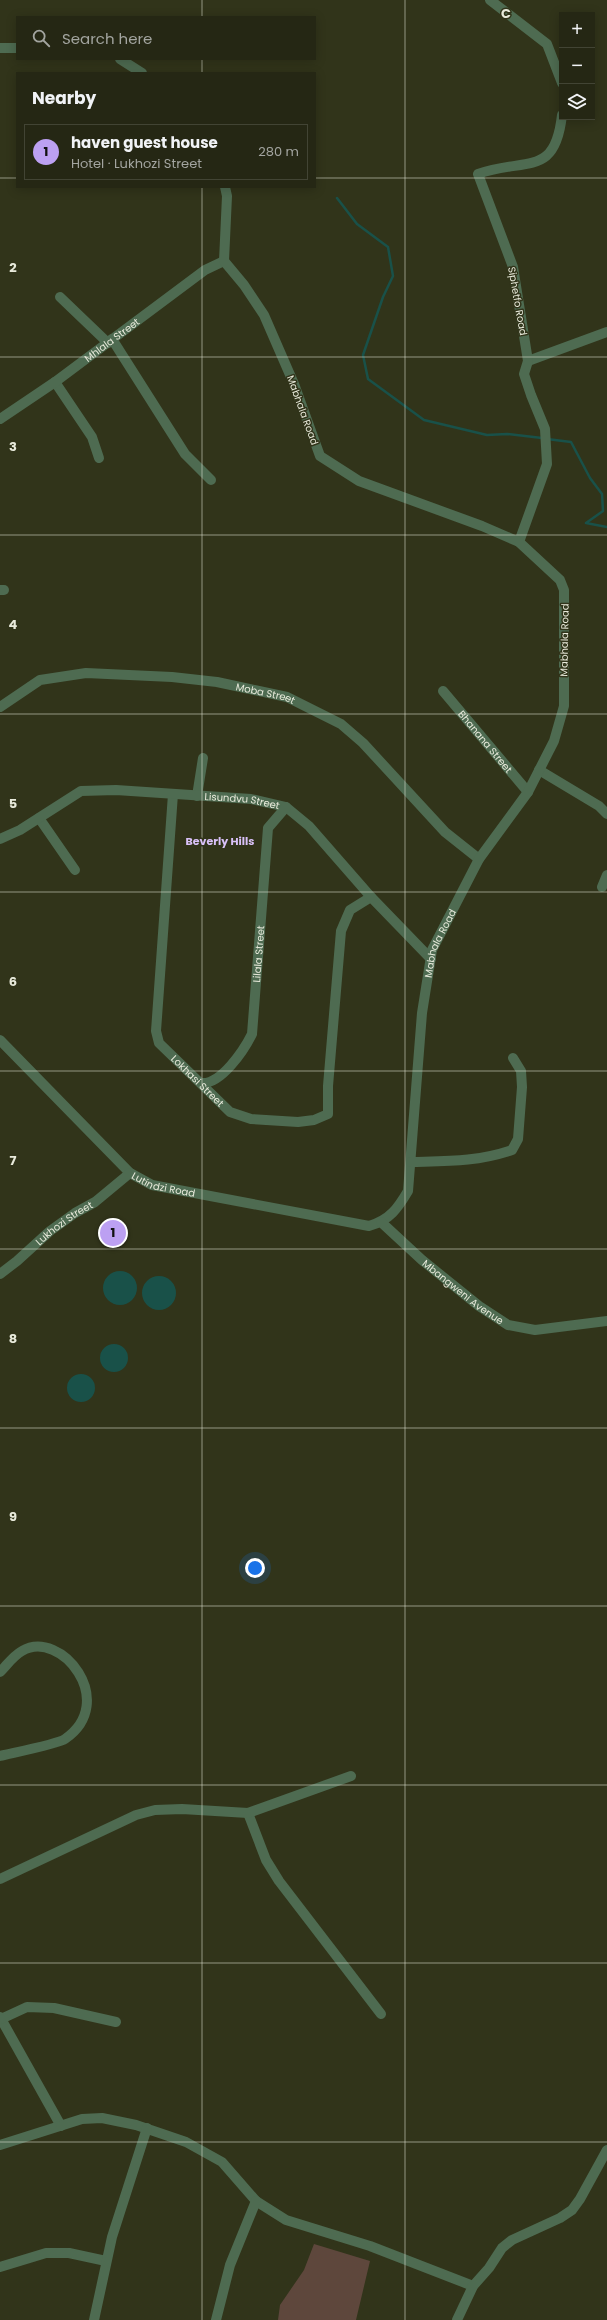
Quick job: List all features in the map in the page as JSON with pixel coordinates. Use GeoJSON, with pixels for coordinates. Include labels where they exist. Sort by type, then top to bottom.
{"type":"FeatureCollection","features":[{"type":"Feature","properties":{"kind":"street"},"geometry":{"type":"LineString","coordinates":[[490,0],[547,44],[559,75]]}},
{"type":"Feature","properties":{"kind":"street"},"geometry":{"type":"LineString","coordinates":[[0,48],[16,48]]}},
{"type":"Feature","properties":{"kind":"street"},"geometry":{"type":"LineString","coordinates":[[122,60],[140,72]]}},
{"type":"Feature","properties":{"kind":"street","name":"Siphetfo Road"},"geometry":{"type":"LineString","coordinates":[[519,542],[547,464],[545,429],[530,395],[524,374],[528,361],[513,267],[478,174],[495,168],[542,160],[554,149],[560,132],[561,120]]}},
{"type":"Feature","properties":{"kind":"street"},"geometry":{"type":"LineString","coordinates":[[224,261],[228,196],[225,188]]}},
{"type":"Feature","properties":{"kind":"street","name":"Mhlala Street"},"geometry":{"type":"LineString","coordinates":[[0,419],[55,382],[205,270],[224,261]]}},
{"type":"Feature","properties":{"kind":"street","name":"Mabhala Road"},"geometry":{"type":"LineString","coordinates":[[224,261],[244,285],[264,315],[294,384],[320,456],[359,481],[482,526],[519,542],[560,580],[564,590],[564,706],[554,741],[528,792],[479,859],[432,950],[422,1013],[408,1191],[395,1212],[382,1222]]}},
{"type":"Feature","properties":{"kind":"street"},"geometry":{"type":"LineString","coordinates":[[60,297],[110,341],[185,454],[211,480]]}},
{"type":"Feature","properties":{"kind":"street"},"geometry":{"type":"LineString","coordinates":[[528,361],[607,332]]}},
{"type":"Feature","properties":{"kind":"street"},"geometry":{"type":"LineString","coordinates":[[55,382],[92,437],[99,458]]}},
{"type":"Feature","properties":{"kind":"street","name":"Moba Street"},"geometry":{"type":"LineString","coordinates":[[0,707],[40,680],[86,673],[172,677],[217,682],[287,697],[340,724],[363,743],[445,832],[479,859]]}},
{"type":"Feature","properties":{"kind":"street","name":"Bhanana Street"},"geometry":{"type":"LineString","coordinates":[[443,691],[528,792]]}},
{"type":"Feature","properties":{"kind":"street"},"geometry":{"type":"LineString","coordinates":[[197,796],[202,758]]}},
{"type":"Feature","properties":{"kind":"street"},"geometry":{"type":"LineString","coordinates":[[539,770],[599,806],[607,814]]}},
{"type":"Feature","properties":{"kind":"street","name":"Lisundvu Street"},"geometry":{"type":"LineString","coordinates":[[0,839],[39,818],[82,791],[116,790],[251,799],[286,807],[309,826],[371,897],[431,959]]}},
{"type":"Feature","properties":{"kind":"street","name":"Lokhasi Street"},"geometry":{"type":"LineString","coordinates":[[174,794],[156,1031],[159,1043],[187,1072],[201,1082],[230,1112],[251,1119],[298,1122],[314,1120],[328,1114],[328,1086],[341,931],[350,910],[371,897]]}},
{"type":"Feature","properties":{"kind":"street","name":"Lilala Street"},"geometry":{"type":"LineString","coordinates":[[201,1082],[206,1083],[217,1079],[239,1056],[252,1034],[268,828],[286,807]]}},
{"type":"Feature","properties":{"kind":"street"},"geometry":{"type":"LineString","coordinates":[[39,818],[76,870]]}},
{"type":"Feature","properties":{"kind":"street"},"geometry":{"type":"LineString","coordinates":[[602,887],[607,875]]}},
{"type":"Feature","properties":{"kind":"street","name":"Lutindzi Road"},"geometry":{"type":"LineString","coordinates":[[0,1040],[130,1173],[152,1185],[369,1226],[382,1222]]}},
{"type":"Feature","properties":{"kind":"street"},"geometry":{"type":"LineString","coordinates":[[411,1162],[468,1161],[486,1158],[512,1150],[518,1139],[522,1087],[521,1071],[513,1058]]}},
{"type":"Feature","properties":{"kind":"street","name":"Lukhozi Street"},"geometry":{"type":"LineString","coordinates":[[0,1274],[18,1261],[50,1231],[75,1213],[95,1202],[130,1173]]}},
{"type":"Feature","properties":{"kind":"street","name":"Mbangweni Avenue"},"geometry":{"type":"LineString","coordinates":[[382,1222],[422,1260],[479,1306],[508,1325],[535,1330],[607,1321]]}},
{"type":"Feature","properties":{"kind":"street"},"geometry":{"type":"LineString","coordinates":[[0,1672],[22,1650],[38,1647],[51,1648],[60,1653],[77,1671],[84,1683],[88,1696],[85,1717],[64,1740],[0,1756]]}},
{"type":"Feature","properties":{"kind":"street"},"geometry":{"type":"LineString","coordinates":[[0,1879],[136,1815],[156,1810],[182,1809],[248,1813],[351,1776]]}},
{"type":"Feature","properties":{"kind":"street"},"geometry":{"type":"LineString","coordinates":[[248,1813],[266,1860],[279,1881],[381,2014]]}},
{"type":"Feature","properties":{"kind":"street"},"geometry":{"type":"LineString","coordinates":[[61,2126],[1,2018],[27,2007],[54,2008],[116,2022]]}},
{"type":"Feature","properties":{"kind":"street"},"geometry":{"type":"LineString","coordinates":[[0,2145],[82,2119],[102,2118],[147,2128],[186,2142],[222,2162],[256,2201],[286,2220],[370,2246],[473,2286]]}},
{"type":"Feature","properties":{"kind":"street"},"geometry":{"type":"LineString","coordinates":[[94,2320],[106,2261],[147,2128]]}},
{"type":"Feature","properties":{"kind":"street"},"geometry":{"type":"LineString","coordinates":[[457,2320],[473,2286],[502,2248],[512,2240],[560,2218],[572,2210],[580,2199],[607,2150]]}},
{"type":"Feature","properties":{"kind":"street"},"geometry":{"type":"LineString","coordinates":[[216,2320],[230,2265],[256,2201]]}},
{"type":"Feature","properties":{"kind":"street"},"geometry":{"type":"LineString","coordinates":[[0,2267],[46,2253],[69,2253],[106,2261]]}},
{"type":"Feature","properties":{"kind":"shaded area"},"geometry":{"type":"Polygon","coordinates":[[[314,2244],[370,2261],[356,2320],[278,2320],[280,2305],[304,2270],[314,2244]]]}},
{"type":"Feature","properties":{"kind":"water"},"geometry":{"type":"Polygon","coordinates":[[[117,1271],[123,1271],[127,1272],[134,1278],[137,1288],[136,1295],[130,1302],[123,1305],[117,1305],[113,1304],[106,1298],[103,1291],[103,1285],[104,1281],[110,1274],[117,1271]]]}},
{"type":"Feature","properties":{"kind":"water"},"geometry":{"type":"Polygon","coordinates":[[[156,1276],[162,1276],[166,1277],[173,1283],[176,1293],[175,1300],[169,1307],[162,1310],[156,1310],[152,1309],[145,1303],[142,1296],[142,1290],[143,1286],[149,1279],[156,1276]]]}},
{"type":"Feature","properties":{"kind":"water"},"geometry":{"type":"Polygon","coordinates":[[[114,1344],[124,1348],[128,1358],[124,1368],[114,1372],[104,1368],[100,1358],[104,1348],[114,1344]]]}},
{"type":"Feature","properties":{"kind":"water"},"geometry":{"type":"Polygon","coordinates":[[[81,1374],[91,1378],[95,1388],[91,1398],[81,1402],[71,1398],[67,1388],[71,1378],[81,1374]]]}},
{"type":"Feature","properties":{"kind":"waterway"},"geometry":{"type":"LineString","coordinates":[[337,198],[357,224],[388,247],[393,276],[383,297],[363,355],[368,379],[424,420],[487,435],[507,434],[542,438]]}},
{"type":"Feature","properties":{"kind":"waterway"},"geometry":{"type":"LineString","coordinates":[[547,439],[571,442],[590,478],[602,494],[603,511],[586,523],[607,527]]}},
{"type":"Feature","properties":{"kind":"place","name":"haven guest house"},"geometry":{"type":"Point","coordinates":[113,1233]}},
{"type":"Feature","properties":{"kind":"district","name":"Beverly Hills"},"geometry":{"type":"Point","coordinates":[220,841]}}]}
